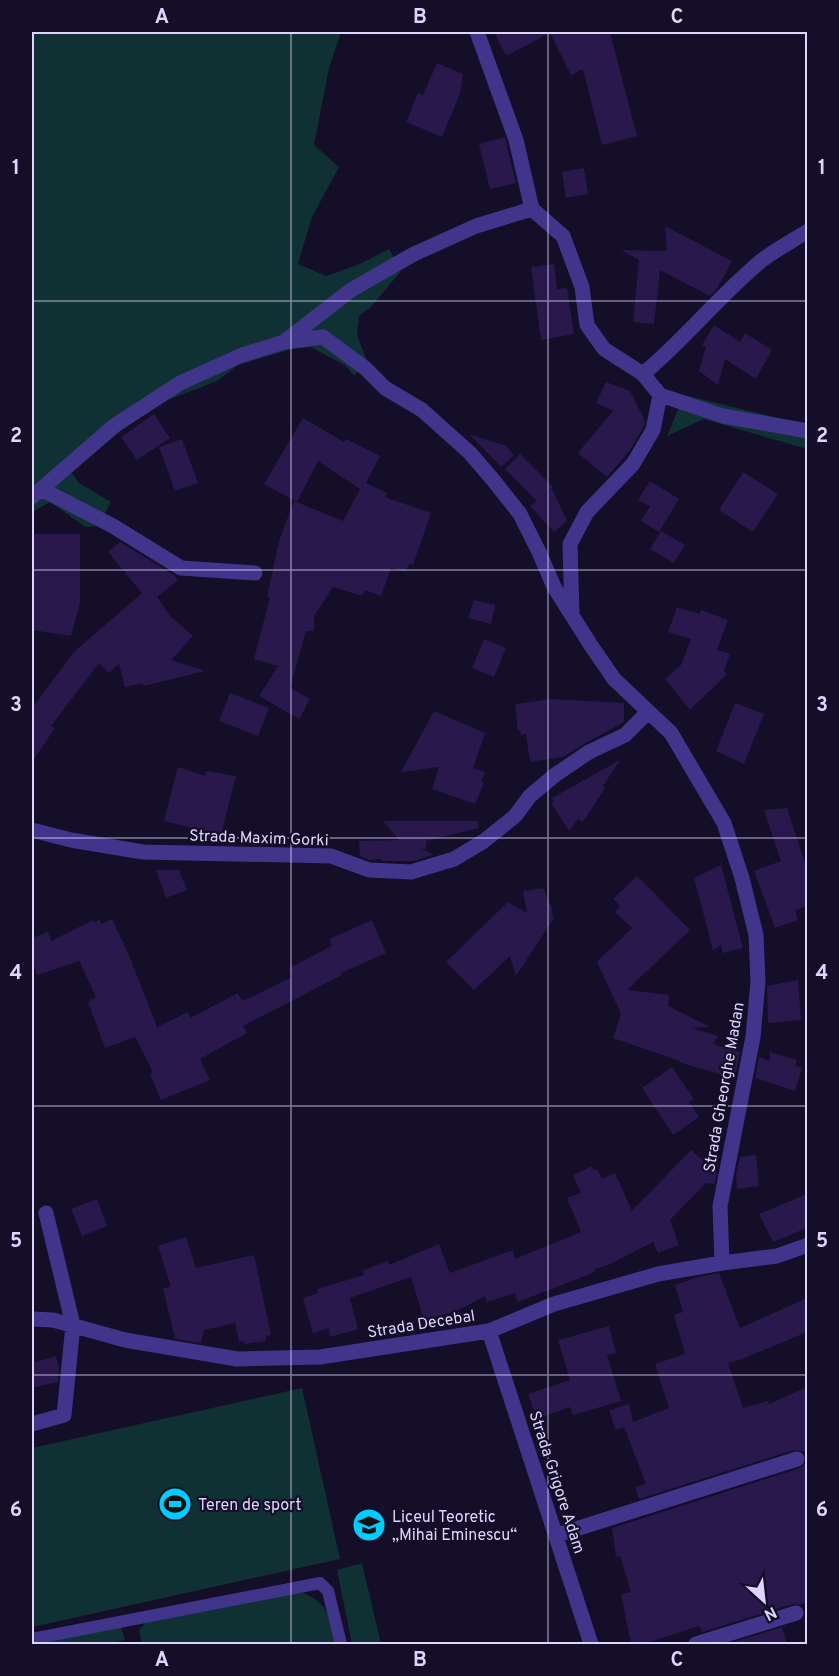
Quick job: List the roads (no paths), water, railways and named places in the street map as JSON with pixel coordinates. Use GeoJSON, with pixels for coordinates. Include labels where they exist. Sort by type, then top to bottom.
{"type":"FeatureCollection","features":[{"type":"Feature","properties":{"kind":"street"},"geometry":{"type":"LineString","coordinates":[[477,32],[516,140],[532,209],[563,236],[582,287],[587,325],[604,349],[643,374],[660,395],[723,416],[807,431]]}},
{"type":"Feature","properties":{"kind":"street"},"geometry":{"type":"LineString","coordinates":[[255,573],[181,568],[112,526],[36,493],[114,426],[180,383],[242,355],[284,342],[351,290],[414,254],[476,226],[532,209]]}},
{"type":"Feature","properties":{"kind":"street"},"geometry":{"type":"LineString","coordinates":[[643,374],[664,357],[762,260],[807,231]]}},
{"type":"Feature","properties":{"kind":"street","name":"Strada Gheorghe Madan"},"geometry":{"type":"LineString","coordinates":[[284,342],[322,337],[365,368],[385,388],[422,410],[470,453],[520,514],[554,587],[614,679],[647,713],[671,733],[724,823],[742,878],[756,935],[758,982],[753,1037],[720,1206],[722,1263]]}},
{"type":"Feature","properties":{"kind":"street"},"geometry":{"type":"LineString","coordinates":[[572,614],[570,544],[587,512],[633,464],[653,430],[660,395]]}},
{"type":"Feature","properties":{"kind":"street","name":"Strada Maxim Gorki"},"geometry":{"type":"LineString","coordinates":[[32,830],[71,840],[143,852],[331,856],[369,870],[411,873],[454,859],[484,841],[515,816],[530,796],[555,775],[590,752],[625,735],[647,713]]}},
{"type":"Feature","properties":{"kind":"street"},"geometry":{"type":"LineString","coordinates":[[32,1424],[64,1415],[73,1325],[46,1213]]}},
{"type":"Feature","properties":{"kind":"street","name":"Strada Decebal"},"geometry":{"type":"LineString","coordinates":[[32,1319],[53,1320],[125,1340],[237,1359],[320,1357],[489,1331],[554,1304],[658,1274],[777,1256],[807,1245]]}},
{"type":"Feature","properties":{"kind":"street","name":"Strada Grigore Adam"},"geometry":{"type":"LineString","coordinates":[[489,1331],[591,1644]]}},
{"type":"Feature","properties":{"kind":"street"},"geometry":{"type":"LineString","coordinates":[[556,1535],[797,1459]]}},
{"type":"Feature","properties":{"kind":"street"},"geometry":{"type":"LineString","coordinates":[[696,1644],[796,1613]]}},
{"type":"Feature","properties":{"kind":"lane"},"geometry":{"type":"LineString","coordinates":[[32,1639],[320,1583],[328,1591],[341,1644]]}},
{"type":"Feature","properties":{"kind":"place","name":"Teren de sport"},"geometry":{"type":"Point","coordinates":[175,1504]}},
{"type":"Feature","properties":{"kind":"place","name":"Liceul Teoretic „Mihai Eminescu“"},"geometry":{"type":"Point","coordinates":[369,1525]}}]}
